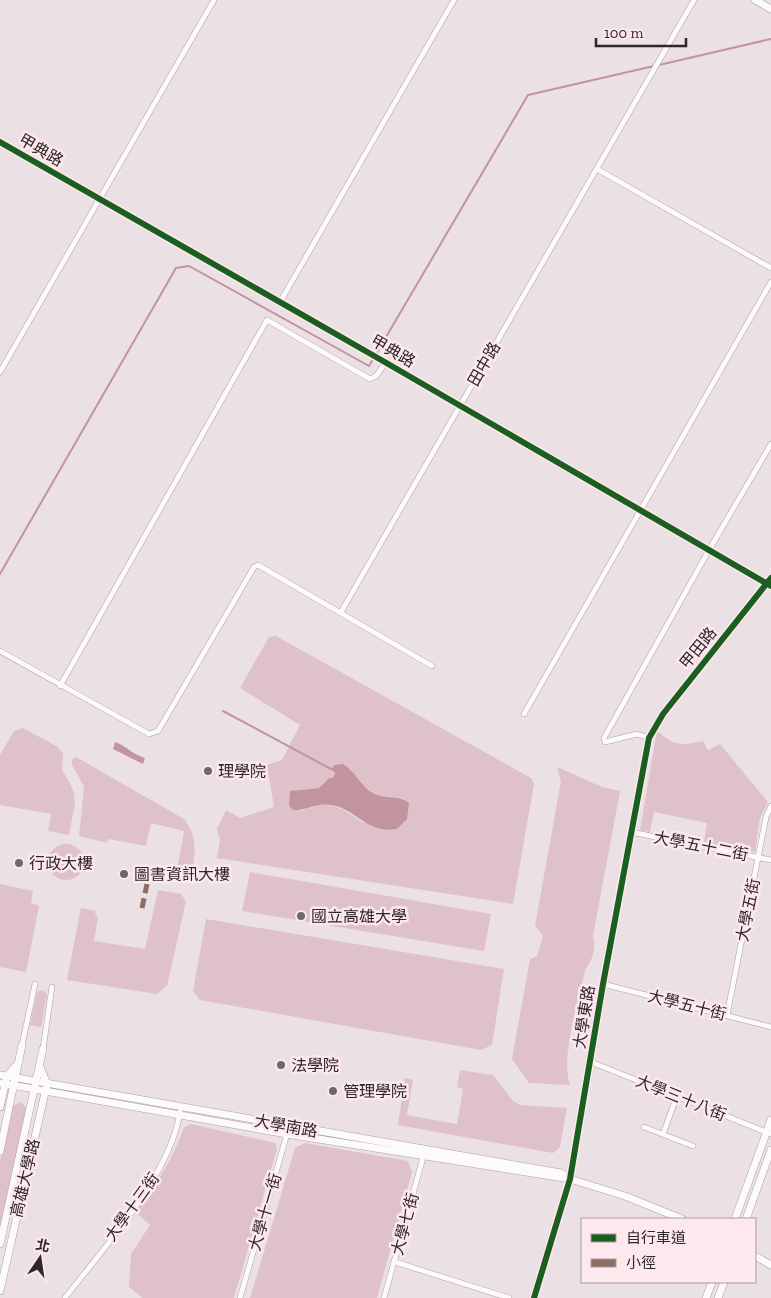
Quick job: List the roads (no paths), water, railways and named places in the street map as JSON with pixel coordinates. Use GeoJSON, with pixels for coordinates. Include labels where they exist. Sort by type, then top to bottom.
{"type":"FeatureCollection","features":[{"type":"Feature","properties":{"kind":"street"},"geometry":{"type":"LineString","coordinates":[[0,372],[214,0]]}},
{"type":"Feature","properties":{"kind":"street"},"geometry":{"type":"LineString","coordinates":[[280,302],[454,0]]}},
{"type":"Feature","properties":{"kind":"street","name":"田中路"},"geometry":{"type":"LineString","coordinates":[[341,612],[694,0]]}},
{"type":"Feature","properties":{"kind":"street"},"geometry":{"type":"LineString","coordinates":[[755,0],[771,9]]}},
{"type":"Feature","properties":{"kind":"street","name":"甲典路"},"geometry":{"type":"LineString","coordinates":[[0,142],[370,353],[769,585]]}},
{"type":"Feature","properties":{"kind":"street"},"geometry":{"type":"LineString","coordinates":[[597,169],[771,268]]}},
{"type":"Feature","properties":{"kind":"street"},"geometry":{"type":"LineString","coordinates":[[524,714],[771,282]]}},
{"type":"Feature","properties":{"kind":"street"},"geometry":{"type":"LineString","coordinates":[[60,686],[268,320],[370,379],[376,376],[385,362]]}},
{"type":"Feature","properties":{"kind":"street"},"geometry":{"type":"LineString","coordinates":[[649,738],[637,734],[605,742],[604,738],[709,550],[771,444]]}},
{"type":"Feature","properties":{"kind":"street"},"geometry":{"type":"LineString","coordinates":[[0,651],[148,734],[153,734],[158,731],[254,567],[262,566],[432,666]]}},
{"type":"Feature","properties":{"kind":"street","name":"甲田路"},"geometry":{"type":"LineString","coordinates":[[649,738],[663,714],[769,585],[771,578]]}},
{"type":"Feature","properties":{"kind":"street","name":"大學東路"},"geometry":{"type":"LineString","coordinates":[[534,1298],[570,1179],[603,984],[649,738]]}},
{"type":"Feature","properties":{"kind":"street","name":"大學五街"},"geometry":{"type":"LineString","coordinates":[[727,1014],[766,817],[771,806]]}},
{"type":"Feature","properties":{"kind":"street","name":"大學五十二街"},"geometry":{"type":"LineString","coordinates":[[631,832],[771,860]]}},
{"type":"Feature","properties":{"kind":"street"},"geometry":{"type":"LineString","coordinates":[[22,1045],[35,984]]}},
{"type":"Feature","properties":{"kind":"street","name":"大學五十街"},"geometry":{"type":"LineString","coordinates":[[603,984],[727,1014],[771,1027]]}},
{"type":"Feature","properties":{"kind":"street"},"geometry":{"type":"LineString","coordinates":[[43,1049],[52,987]]}},
{"type":"Feature","properties":{"kind":"street","name":"高雄大學路"},"geometry":{"type":"LineString","coordinates":[[0,1151],[16,1082],[22,1045]]}},
{"type":"Feature","properties":{"kind":"street","name":"高雄大學路"},"geometry":{"type":"LineString","coordinates":[[0,1244],[43,1049]]}},
{"type":"Feature","properties":{"kind":"street"},"geometry":{"type":"LineString","coordinates":[[0,1107],[3,1080],[19,1062]]}},
{"type":"Feature","properties":{"kind":"street","name":"大學三十八街"},"geometry":{"type":"LineString","coordinates":[[591,1062],[769,1133]]}},
{"type":"Feature","properties":{"kind":"street"},"geometry":{"type":"LineString","coordinates":[[40,1067],[46,1087]]}},
{"type":"Feature","properties":{"kind":"street","name":"大學南路"},"geometry":{"type":"LineString","coordinates":[[3,1080],[288,1130],[425,1152],[519,1164],[562,1173],[570,1179],[632,1199],[680,1218]]}},
{"type":"Feature","properties":{"kind":"street","name":"高雄大學路"},"geometry":{"type":"LineString","coordinates":[[0,1291],[46,1087]]}},
{"type":"Feature","properties":{"kind":"street"},"geometry":{"type":"LineString","coordinates":[[663,1134],[677,1096]]}},
{"type":"Feature","properties":{"kind":"street","name":"大學十三街"},"geometry":{"type":"LineString","coordinates":[[65,1298],[135,1206],[160,1168],[174,1141],[180,1110]]}},
{"type":"Feature","properties":{"kind":"street"},"geometry":{"type":"LineString","coordinates":[[735,1218],[769,1133],[771,1120]]}},
{"type":"Feature","properties":{"kind":"street"},"geometry":{"type":"LineString","coordinates":[[644,1127],[694,1146]]}},
{"type":"Feature","properties":{"kind":"street","name":"大學十一街"},"geometry":{"type":"LineString","coordinates":[[240,1298],[288,1130]]}},
{"type":"Feature","properties":{"kind":"street"},"geometry":{"type":"LineString","coordinates":[[746,1218],[771,1150]]}},
{"type":"Feature","properties":{"kind":"street","name":"大學七街"},"geometry":{"type":"LineString","coordinates":[[384,1298],[425,1152]]}},
{"type":"Feature","properties":{"kind":"street"},"geometry":{"type":"LineString","coordinates":[[756,1257],[771,1265]]}},
{"type":"Feature","properties":{"kind":"street"},"geometry":{"type":"LineString","coordinates":[[395,1262],[509,1298]]}},
{"type":"Feature","properties":{"kind":"street"},"geometry":{"type":"LineString","coordinates":[[706,1298],[712,1283]]}},
{"type":"Feature","properties":{"kind":"street"},"geometry":{"type":"LineString","coordinates":[[718,1298],[724,1283]]}},
{"type":"Feature","properties":{"kind":"waterway"},"geometry":{"type":"LineString","coordinates":[[659,65],[771,39]]}},
{"type":"Feature","properties":{"kind":"waterway"},"geometry":{"type":"LineString","coordinates":[[0,574],[176,268],[189,266],[369,366],[528,95],[654,66]]}},
{"type":"Feature","properties":{"kind":"waterway"},"geometry":{"type":"LineString","coordinates":[[223,711],[331,769]]}},
{"type":"Feature","properties":{"kind":"place","name":"理學院"},"geometry":{"type":"Point","coordinates":[208,771]}},
{"type":"Feature","properties":{"kind":"place","name":"行政大樓"},"geometry":{"type":"Point","coordinates":[19,863]}},
{"type":"Feature","properties":{"kind":"place","name":"圖書資訊大樓"},"geometry":{"type":"Point","coordinates":[124,874]}},
{"type":"Feature","properties":{"kind":"place","name":"國立高雄大學"},"geometry":{"type":"Point","coordinates":[301,916]}},
{"type":"Feature","properties":{"kind":"place","name":"法學院"},"geometry":{"type":"Point","coordinates":[281,1065]}},
{"type":"Feature","properties":{"kind":"place","name":"管理學院"},"geometry":{"type":"Point","coordinates":[333,1091]}}]}
